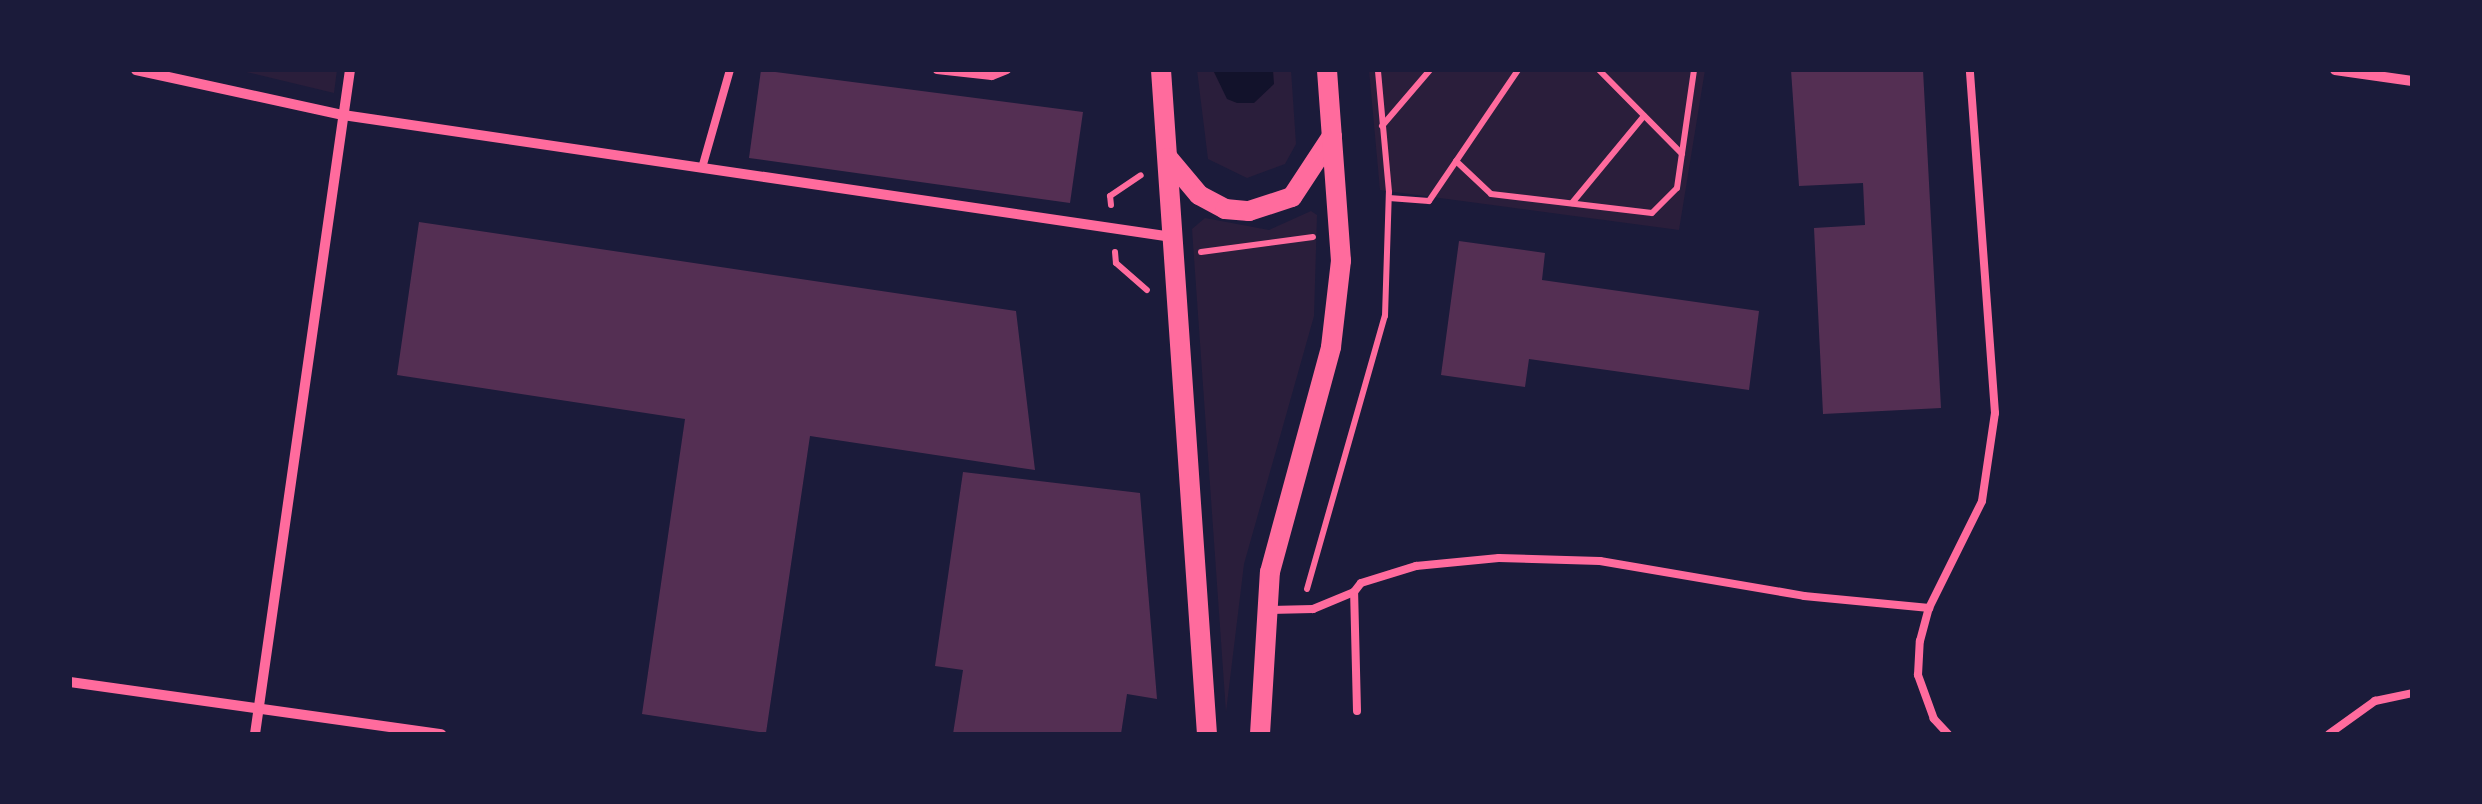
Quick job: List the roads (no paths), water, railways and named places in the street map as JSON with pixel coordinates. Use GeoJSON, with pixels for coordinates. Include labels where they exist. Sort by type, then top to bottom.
{"type":"FeatureCollection","features":[{"type":"Feature","properties":{"kind":"main road"},"geometry":{"type":"LineString","coordinates":[[1161,70],[1207,734]]}},
{"type":"Feature","properties":{"kind":"main road"},"geometry":{"type":"LineString","coordinates":[[1260,734],[1265,610],[1331,348],[1339,233],[1329,72]]}},
{"type":"Feature","properties":{"kind":"main road"},"geometry":{"type":"LineString","coordinates":[[1167,156],[1199,195],[1224,208],[1248,211],[1292,197],[1332,136]]}},
{"type":"Feature","properties":{"kind":"street"},"geometry":{"type":"LineString","coordinates":[[136,70],[343,115],[702,168],[1173,246]]}},
{"type":"Feature","properties":{"kind":"street"},"geometry":{"type":"LineString","coordinates":[[255,734],[350,70]]}},
{"type":"Feature","properties":{"kind":"street"},"geometry":{"type":"LineString","coordinates":[[2335,70],[2412,81]]}},
{"type":"Feature","properties":{"kind":"street"},"geometry":{"type":"LineString","coordinates":[[70,682],[440,734]]}},
{"type":"Feature","properties":{"kind":"lane"},"geometry":{"type":"LineString","coordinates":[[702,168],[730,70]]}},
{"type":"Feature","properties":{"kind":"lane"},"geometry":{"type":"LineString","coordinates":[[937,70],[992,76],[1007,70]]}},
{"type":"Feature","properties":{"kind":"lane"},"geometry":{"type":"LineString","coordinates":[[1948,734],[1934,719],[1918,675],[1929,608],[1966,539],[1991,462],[1995,414],[1970,70]]}},
{"type":"Feature","properties":{"kind":"lane"},"geometry":{"type":"LineString","coordinates":[[1265,610],[1303,609],[1354,592],[1361,583],[1416,566],[1498,558],[1600,562],[1804,596],[1929,608]]}},
{"type":"Feature","properties":{"kind":"lane"},"geometry":{"type":"LineString","coordinates":[[1354,592],[1357,711]]}},
{"type":"Feature","properties":{"kind":"lane"},"geometry":{"type":"LineString","coordinates":[[2329,734],[2374,701],[2412,693]]}}]}
